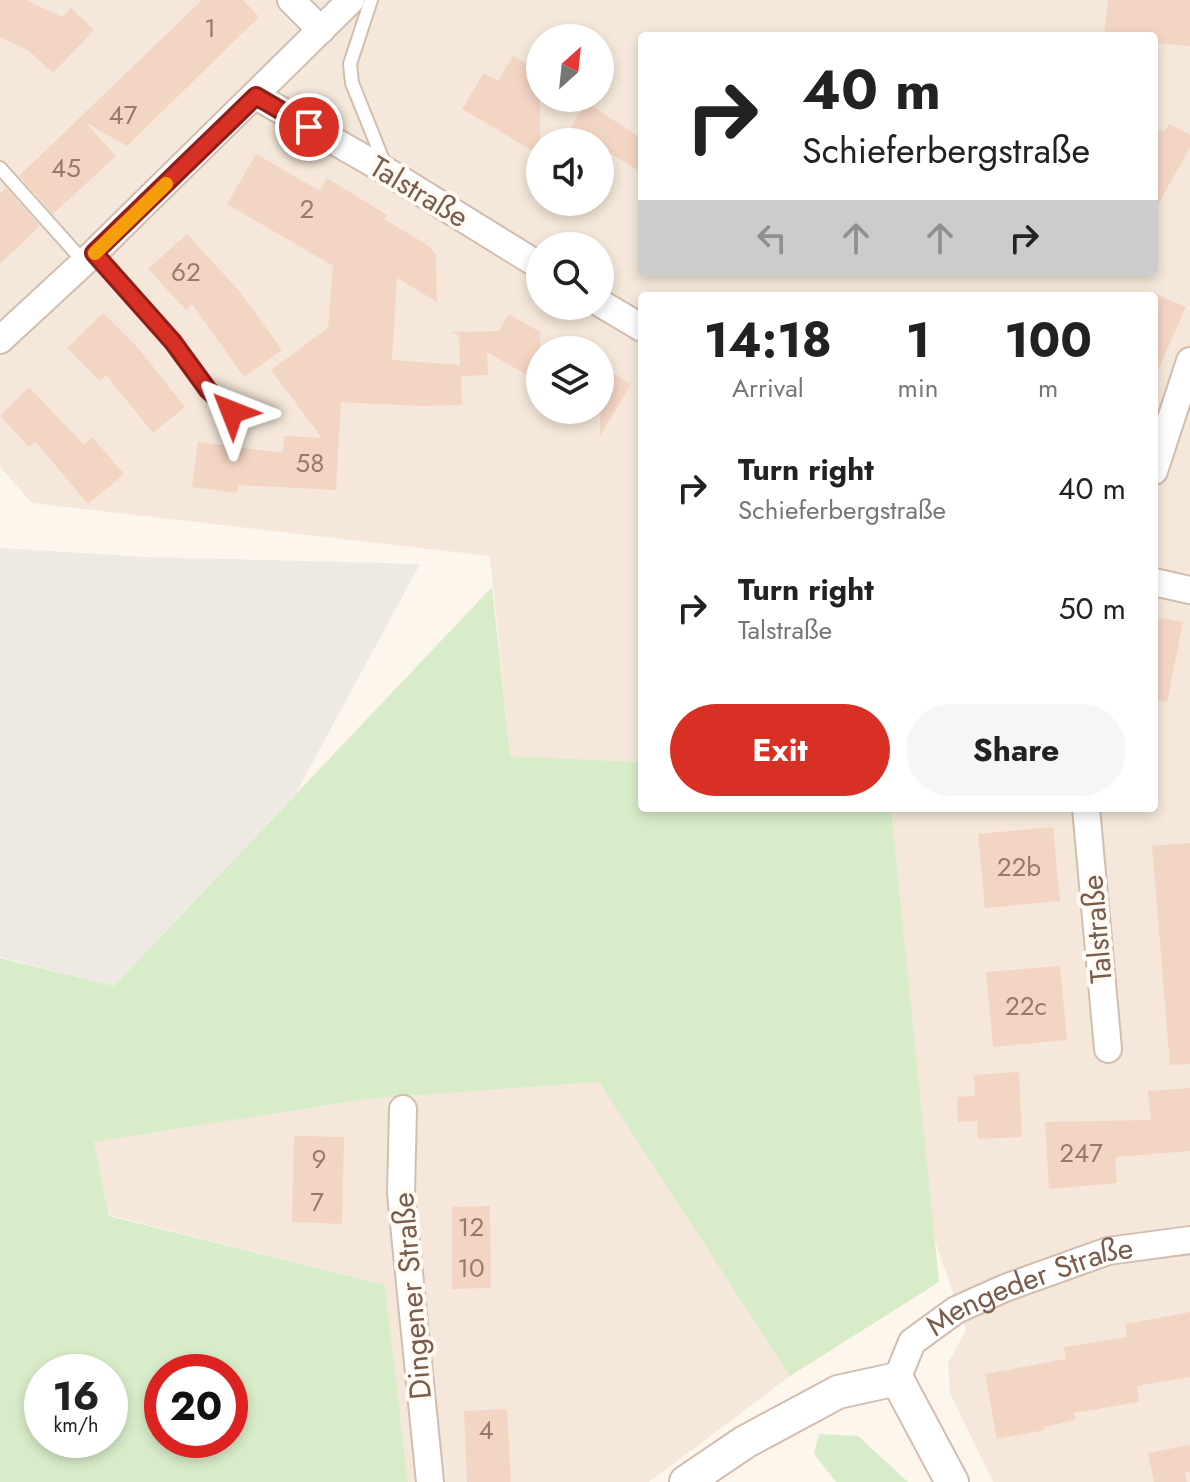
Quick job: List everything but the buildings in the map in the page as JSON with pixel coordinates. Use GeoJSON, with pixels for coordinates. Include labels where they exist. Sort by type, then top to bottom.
{"type":"FeatureCollection","features":[{"type":"Feature","properties":{"kind":"street"},"geometry":{"type":"LineString","coordinates":[[291,0],[321,30]]}},
{"type":"Feature","properties":{"kind":"street"},"geometry":{"type":"LineString","coordinates":[[0,340],[89,258],[351,0]]}},
{"type":"Feature","properties":{"kind":"street","name":"Talstraße"},"geometry":{"type":"LineString","coordinates":[[256,96],[388,172],[526,257]]}},
{"type":"Feature","properties":{"kind":"street"},"geometry":{"type":"LineString","coordinates":[[614,311],[638,326]]}},
{"type":"Feature","properties":{"kind":"street"},"geometry":{"type":"LineString","coordinates":[[1158,459],[1190,361]]}},
{"type":"Feature","properties":{"kind":"street"},"geometry":{"type":"LineString","coordinates":[[1158,583],[1190,590]]}},
{"type":"Feature","properties":{"kind":"street","name":"Talstraße"},"geometry":{"type":"LineString","coordinates":[[1086,812],[1108,1049]]}},
{"type":"Feature","properties":{"kind":"street","name":"Dingener Straße"},"geometry":{"type":"LineString","coordinates":[[403,1109],[401,1194],[430,1482]]}},
{"type":"Feature","properties":{"kind":"street","name":"Mengeder Straße"},"geometry":{"type":"LineString","coordinates":[[897,1379],[912,1342],[956,1310],[1005,1288],[1108,1251],[1190,1240]]}},
{"type":"Feature","properties":{"kind":"street"},"geometry":{"type":"LineString","coordinates":[[686,1482],[745,1442],[838,1392],[897,1379],[952,1482]]}},
{"type":"Feature","properties":{"kind":"lane"},"geometry":{"type":"LineString","coordinates":[[371,0],[350,64],[352,83],[388,172]]}},
{"type":"Feature","properties":{"kind":"lane"},"geometry":{"type":"LineString","coordinates":[[0,168],[173,342],[208,390],[232,412]]}},
{"type":"Feature","properties":{"kind":"shaded area"},"geometry":{"type":"Polygon","coordinates":[[[0,0],[1190,0],[1190,1482],[993,1482],[950,1393],[948,1363],[966,1330],[934,1238],[891,812],[1158,812],[1158,292],[638,292],[638,762],[510,756],[490,556],[32,503],[0,467],[0,0]]]}},
{"type":"Feature","properties":{"kind":"shaded area"},"geometry":{"type":"Polygon","coordinates":[[[0,548],[147,557],[420,564],[296,793],[114,986],[0,957],[0,548]]]}},
{"type":"Feature","properties":{"kind":"shaded area"},"geometry":{"type":"Polygon","coordinates":[[[600,1082],[790,1376],[649,1482],[408,1482],[385,1285],[109,1215],[94,1142],[367,1099],[600,1082]]]}},
{"type":"Feature","properties":{"kind":"green space"},"geometry":{"type":"Polygon","coordinates":[[[492,587],[510,756],[638,762],[638,812],[891,812],[939,1282],[790,1376],[599,1082],[367,1099],[94,1142],[109,1216],[385,1285],[408,1482],[0,1482],[0,958],[114,986],[492,587]]]}},
{"type":"Feature","properties":{"kind":"green space"},"geometry":{"type":"Polygon","coordinates":[[[819,1434],[858,1436],[908,1482],[836,1482],[814,1454],[819,1434]]]}},
{"type":"Feature","properties":{"kind":"slow traffic"},"geometry":{"type":"LineString","coordinates":[[95,253],[166,184]]}},
{"type":"Feature","properties":{"kind":"route"},"geometry":{"type":"LineString","coordinates":[[232,412],[208,390],[173,342],[94,253],[256,96],[309,127]]}}]}
